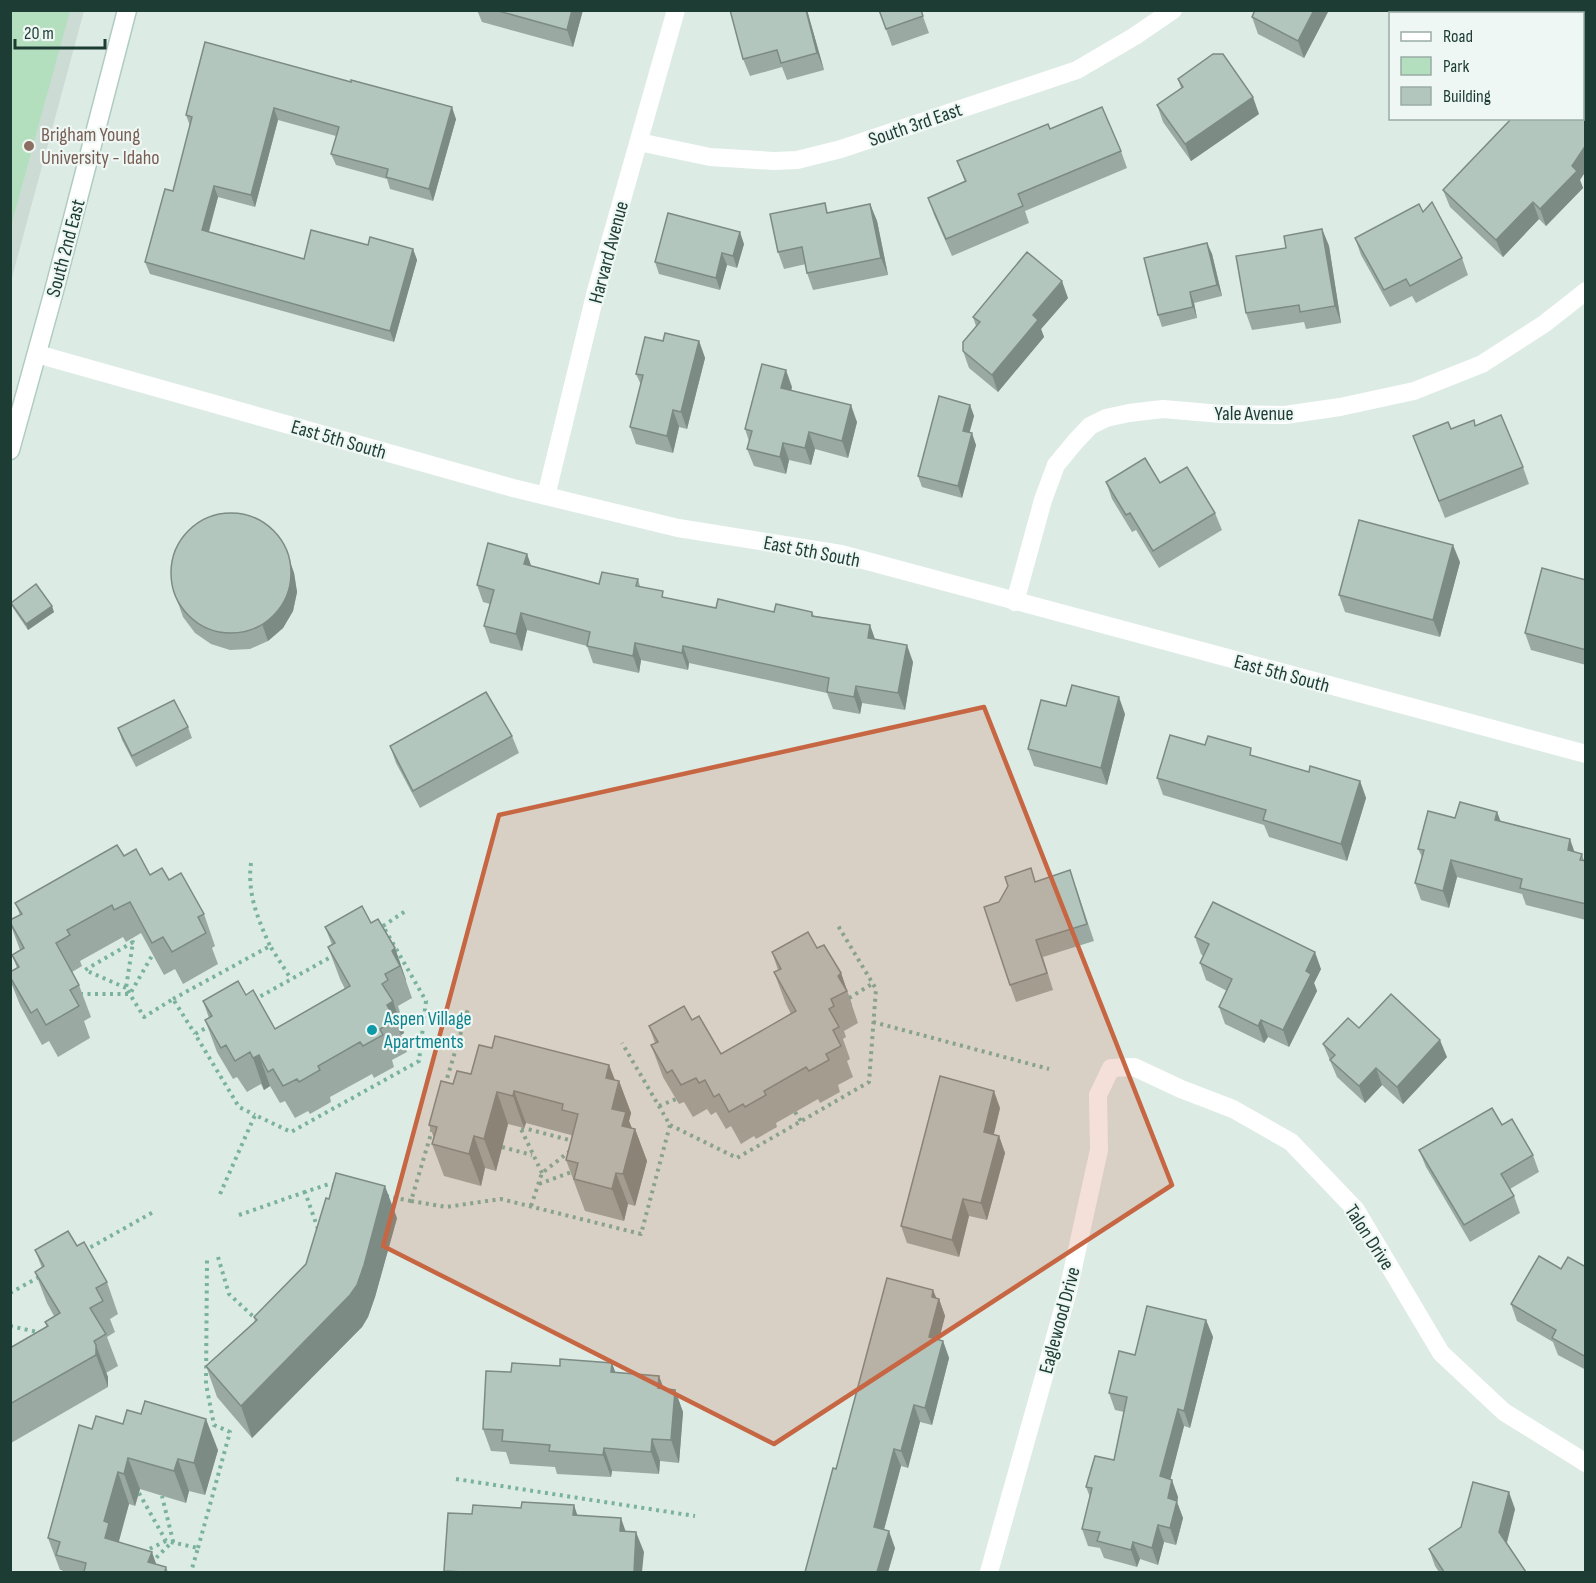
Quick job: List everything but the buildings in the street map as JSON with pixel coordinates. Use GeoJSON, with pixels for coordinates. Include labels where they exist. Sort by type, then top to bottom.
{"type":"FeatureCollection","features":[{"type":"Feature","properties":{"kind":"street","name":"South 2nd East"},"geometry":{"type":"LineString","coordinates":[[10,450],[127,10]]}},
{"type":"Feature","properties":{"kind":"street","name":"Harvard Avenue"},"geometry":{"type":"LineString","coordinates":[[546,496],[596,291],[676,10]]}},
{"type":"Feature","properties":{"kind":"street","name":"South 3rd East"},"geometry":{"type":"LineString","coordinates":[[639,142],[710,157],[774,161],[797,160],[841,150],[1077,70],[1135,36],[1173,10]]}},
{"type":"Feature","properties":{"kind":"street","name":"Yale Avenue"},"geometry":{"type":"LineString","coordinates":[[1015,602],[1043,500],[1056,465],[1090,426],[1106,418],[1163,409],[1221,414],[1285,415],[1340,407],[1414,391],[1482,364],[1583,299]]}},
{"type":"Feature","properties":{"kind":"street","name":"East 5th South"},"geometry":{"type":"LineString","coordinates":[[37,354],[501,485],[678,528],[841,554],[1586,754]]}},
{"type":"Feature","properties":{"kind":"street","name":"Talon Drive"},"geometry":{"type":"LineString","coordinates":[[1114,1068],[1134,1067],[1181,1089],[1233,1109],[1291,1142],[1356,1210],[1441,1353],[1504,1412],[1586,1463]]}},
{"type":"Feature","properties":{"kind":"street","name":"Eaglewood Drive"},"geometry":{"type":"LineString","coordinates":[[989,1572],[1068,1291],[1099,1150],[1098,1095],[1111,1068],[1114,1068]]}},
{"type":"Feature","properties":{"kind":"path"},"geometry":{"type":"LineString","coordinates":[[251,863],[249,878],[255,914],[270,946],[291,979]]}},
{"type":"Feature","properties":{"kind":"path"},"geometry":{"type":"LineString","coordinates":[[373,932],[407,910]]}},
{"type":"Feature","properties":{"kind":"path"},"geometry":{"type":"LineString","coordinates":[[622,1043],[670,1125],[737,1158],[869,1082],[876,989],[837,924]]}},
{"type":"Feature","properties":{"kind":"path"},"geometry":{"type":"LineString","coordinates":[[173,999],[239,1107],[291,1132],[419,1061],[426,1001],[383,926]]}},
{"type":"Feature","properties":{"kind":"path"},"geometry":{"type":"LineString","coordinates":[[126,988],[133,942],[85,970],[126,988],[144,1017],[270,946]]}},
{"type":"Feature","properties":{"kind":"path"},"geometry":{"type":"LineString","coordinates":[[253,1001],[342,950]]}},
{"type":"Feature","properties":{"kind":"path"},"geometry":{"type":"LineString","coordinates":[[130,994],[153,954]]}},
{"type":"Feature","properties":{"kind":"path"},"geometry":{"type":"LineString","coordinates":[[849,999],[872,984]]}},
{"type":"Feature","properties":{"kind":"path"},"geometry":{"type":"LineString","coordinates":[[78,994],[130,994]]}},
{"type":"Feature","properties":{"kind":"path"},"geometry":{"type":"LineString","coordinates":[[444,1088],[468,1009]]}},
{"type":"Feature","properties":{"kind":"path"},"geometry":{"type":"LineString","coordinates":[[873,1022],[1049,1069]]}},
{"type":"Feature","properties":{"kind":"path"},"geometry":{"type":"LineString","coordinates":[[195,1034],[214,1023]]}},
{"type":"Feature","properties":{"kind":"path"},"geometry":{"type":"LineString","coordinates":[[659,1106],[676,1099]]}},
{"type":"Feature","properties":{"kind":"path"},"geometry":{"type":"LineString","coordinates":[[795,1112],[801,1121]]}},
{"type":"Feature","properties":{"kind":"path"},"geometry":{"type":"LineString","coordinates":[[220,1194],[255,1115]]}},
{"type":"Feature","properties":{"kind":"path"},"geometry":{"type":"LineString","coordinates":[[411,1201],[434,1122]]}},
{"type":"Feature","properties":{"kind":"path"},"geometry":{"type":"LineString","coordinates":[[376,1194],[446,1207],[501,1198],[641,1234],[670,1125]]}},
{"type":"Feature","properties":{"kind":"path"},"geometry":{"type":"LineString","coordinates":[[542,1173],[520,1127],[580,1143]]}},
{"type":"Feature","properties":{"kind":"path"},"geometry":{"type":"LineString","coordinates":[[502,1147],[533,1155]]}},
{"type":"Feature","properties":{"kind":"path"},"geometry":{"type":"LineString","coordinates":[[531,1206],[542,1173],[573,1149]]}},
{"type":"Feature","properties":{"kind":"path"},"geometry":{"type":"LineString","coordinates":[[538,1184],[584,1168]]}},
{"type":"Feature","properties":{"kind":"path"},"geometry":{"type":"LineString","coordinates":[[240,1215],[329,1184],[340,1186]]}},
{"type":"Feature","properties":{"kind":"path"},"geometry":{"type":"LineString","coordinates":[[305,1192],[319,1228],[316,1240]]}},
{"type":"Feature","properties":{"kind":"path"},"geometry":{"type":"LineString","coordinates":[[83,1252],[155,1210]]}},
{"type":"Feature","properties":{"kind":"path"},"geometry":{"type":"LineString","coordinates":[[219,1257],[229,1294],[258,1321]]}},
{"type":"Feature","properties":{"kind":"path"},"geometry":{"type":"LineString","coordinates":[[191,1572],[230,1432],[214,1425],[206,1384],[207,1259]]}},
{"type":"Feature","properties":{"kind":"path"},"geometry":{"type":"LineString","coordinates":[[10,1293],[42,1275]]}},
{"type":"Feature","properties":{"kind":"path"},"geometry":{"type":"LineString","coordinates":[[10,1326],[44,1333]]}},
{"type":"Feature","properties":{"kind":"path"},"geometry":{"type":"LineString","coordinates":[[206,1384],[215,1376]]}},
{"type":"Feature","properties":{"kind":"path"},"geometry":{"type":"LineString","coordinates":[[456,1479],[696,1516]]}},
{"type":"Feature","properties":{"kind":"path"},"geometry":{"type":"LineString","coordinates":[[139,1493],[166,1541]]}},
{"type":"Feature","properties":{"kind":"path"},"geometry":{"type":"LineString","coordinates":[[162,1496],[172,1541]]}},
{"type":"Feature","properties":{"kind":"path"},"geometry":{"type":"LineString","coordinates":[[137,1555],[166,1541],[198,1548]]}},
{"type":"Feature","properties":{"kind":"path"},"geometry":{"type":"LineString","coordinates":[[149,1565],[172,1541]]}},
{"type":"Feature","properties":{"kind":"highlighted area"},"geometry":{"type":"Polygon","coordinates":[[[984,707],[1172,1185],[774,1444],[383,1246],[499,815],[984,707]]]}},
{"type":"Feature","properties":{"kind":"shaded area","name":"Brigham Young University - Idaho"},"geometry":{"type":"Polygon","coordinates":[[[11,11],[84,11],[11,281],[11,11]]]}},
{"type":"Feature","properties":{"kind":"green space","name":"Brigham Young University - Idaho"},"geometry":{"type":"Polygon","coordinates":[[[10,11],[70,11],[11,226],[10,11]]]}},
{"type":"Feature","properties":{"kind":"place","name":"Brigham Young University - Idaho"},"geometry":{"type":"Point","coordinates":[29,146]}},
{"type":"Feature","properties":{"kind":"place","name":"Aspen Village Apartments"},"geometry":{"type":"Point","coordinates":[372,1030]}}]}
